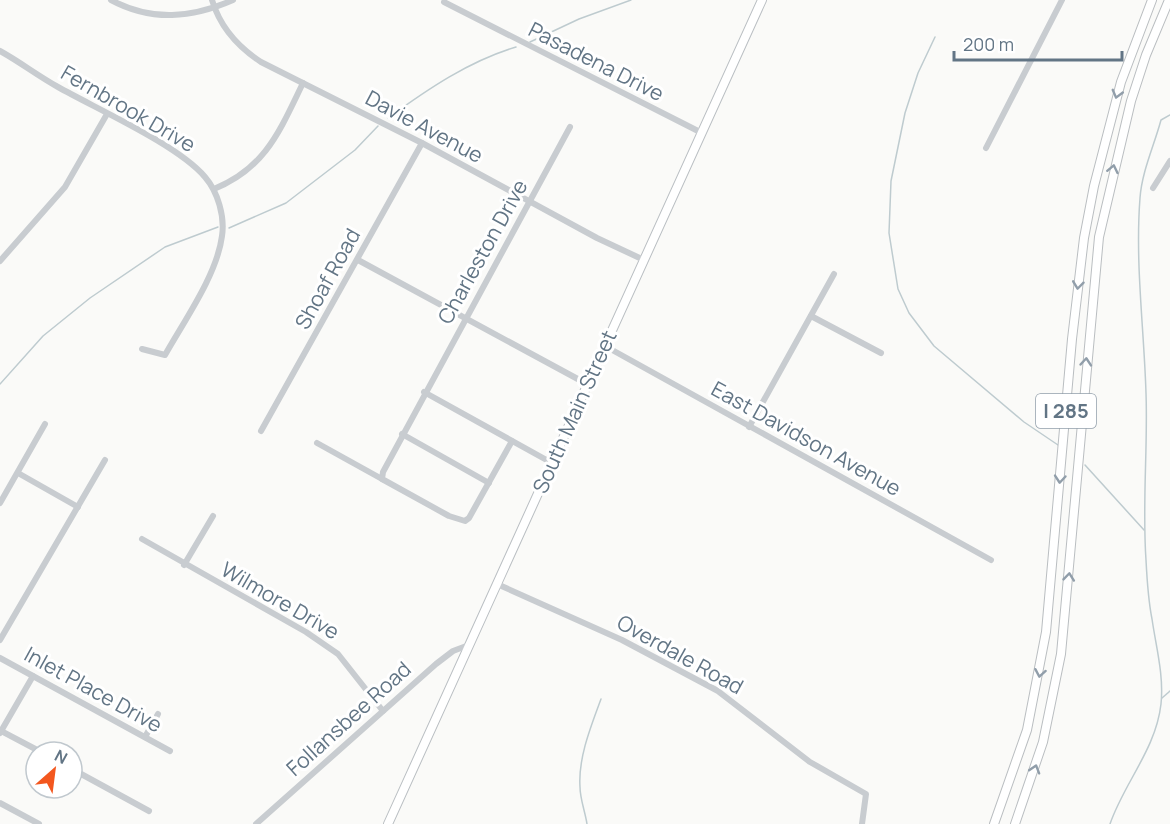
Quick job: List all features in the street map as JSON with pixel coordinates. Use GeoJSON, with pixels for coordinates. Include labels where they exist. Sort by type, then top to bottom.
{"type":"FeatureCollection","features":[{"type":"Feature","properties":{"kind":"highway","name":"I 285"},"geometry":{"type":"LineString","coordinates":[[994,824],[1027,729],[1045,642],[1072,339],[1084,238],[1094,186],[1120,82],[1152,0]]}},
{"type":"Feature","properties":{"kind":"highway","name":"I 285"},"geometry":{"type":"LineString","coordinates":[[1015,824],[1043,742],[1061,654],[1099,237],[1131,101],[1146,55],[1169,0]]}},
{"type":"Feature","properties":{"kind":"main road","name":"South Main Street"},"geometry":{"type":"LineString","coordinates":[[387,824],[762,0]]}},
{"type":"Feature","properties":{"kind":"street"},"geometry":{"type":"LineString","coordinates":[[111,0],[134,11],[154,15],[182,16],[215,8],[233,0]]}},
{"type":"Feature","properties":{"kind":"street","name":"Davie Avenue"},"geometry":{"type":"LineString","coordinates":[[212,0],[241,48],[261,62],[422,143],[530,202],[644,260]]}},
{"type":"Feature","properties":{"kind":"street"},"geometry":{"type":"LineString","coordinates":[[986,148],[1062,0]]}},
{"type":"Feature","properties":{"kind":"street","name":"Pasadena Drive"},"geometry":{"type":"LineString","coordinates":[[444,2],[702,133]]}},
{"type":"Feature","properties":{"kind":"street","name":"Fernbrook Drive"},"geometry":{"type":"LineString","coordinates":[[0,51],[179,154],[205,176],[214,189],[221,211],[222,239],[207,280],[165,355],[142,349]]}},
{"type":"Feature","properties":{"kind":"street"},"geometry":{"type":"LineString","coordinates":[[214,189],[248,172],[268,150],[303,83]]}},
{"type":"Feature","properties":{"kind":"street"},"geometry":{"type":"LineString","coordinates":[[0,261],[65,187],[107,114]]}},
{"type":"Feature","properties":{"kind":"street","name":"Charleston Drive"},"geometry":{"type":"LineString","coordinates":[[382,479],[383,472],[424,392],[570,128]]}},
{"type":"Feature","properties":{"kind":"street","name":"Shoaf Road"},"geometry":{"type":"LineString","coordinates":[[261,430],[422,143]]}},
{"type":"Feature","properties":{"kind":"street"},"geometry":{"type":"LineString","coordinates":[[1153,188],[1170,160]]}},
{"type":"Feature","properties":{"kind":"street"},"geometry":{"type":"LineString","coordinates":[[358,260],[587,384]]}},
{"type":"Feature","properties":{"kind":"street"},"geometry":{"type":"LineString","coordinates":[[749,427],[834,274]]}},
{"type":"Feature","properties":{"kind":"street"},"geometry":{"type":"LineString","coordinates":[[811,316],[881,353]]}},
{"type":"Feature","properties":{"kind":"street","name":"East Davidson Avenue"},"geometry":{"type":"LineString","coordinates":[[605,346],[991,560]]}},
{"type":"Feature","properties":{"kind":"street"},"geometry":{"type":"LineString","coordinates":[[424,392],[552,463]]}},
{"type":"Feature","properties":{"kind":"street"},"geometry":{"type":"LineString","coordinates":[[0,503],[45,424]]}},
{"type":"Feature","properties":{"kind":"street"},"geometry":{"type":"LineString","coordinates":[[402,434],[489,483]]}},
{"type":"Feature","properties":{"kind":"street"},"geometry":{"type":"LineString","coordinates":[[317,443],[460,521],[469,518],[512,441]]}},
{"type":"Feature","properties":{"kind":"street"},"geometry":{"type":"LineString","coordinates":[[0,640],[105,460]]}},
{"type":"Feature","properties":{"kind":"street"},"geometry":{"type":"LineString","coordinates":[[18,472],[78,507]]}},
{"type":"Feature","properties":{"kind":"street"},"geometry":{"type":"LineString","coordinates":[[184,565],[213,516]]}},
{"type":"Feature","properties":{"kind":"street","name":"Wilmore Drive"},"geometry":{"type":"LineString","coordinates":[[142,539],[167,552],[184,565],[306,632],[338,654],[383,711]]}},
{"type":"Feature","properties":{"kind":"street","name":"Overdale Road"},"geometry":{"type":"LineString","coordinates":[[497,584],[622,640],[718,691],[810,762],[866,794],[862,824]]}},
{"type":"Feature","properties":{"kind":"street","name":"Follansbee Road"},"geometry":{"type":"LineString","coordinates":[[256,824],[447,656],[469,645]]}},
{"type":"Feature","properties":{"kind":"street","name":"Inlet Place Drive"},"geometry":{"type":"LineString","coordinates":[[0,658],[170,751]]}},
{"type":"Feature","properties":{"kind":"street"},"geometry":{"type":"LineString","coordinates":[[24,744],[1,732],[33,676]]}},
{"type":"Feature","properties":{"kind":"street"},"geometry":{"type":"LineString","coordinates":[[145,737],[158,714]]}},
{"type":"Feature","properties":{"kind":"street"},"geometry":{"type":"LineString","coordinates":[[84,776],[149,812]]}},
{"type":"Feature","properties":{"kind":"street"},"geometry":{"type":"LineString","coordinates":[[0,802],[39,824]]}},
{"type":"Feature","properties":{"kind":"waterway"},"geometry":{"type":"LineString","coordinates":[[530,42],[579,19],[631,0]]}},
{"type":"Feature","properties":{"kind":"waterway"},"geometry":{"type":"LineString","coordinates":[[935,37],[918,73],[905,113],[891,181],[889,233],[898,289],[909,313],[934,346],[1024,422],[1058,445]]}},
{"type":"Feature","properties":{"kind":"waterway"},"geometry":{"type":"LineString","coordinates":[[388,118],[465,68],[516,47]]}},
{"type":"Feature","properties":{"kind":"waterway"},"geometry":{"type":"LineString","coordinates":[[1110,824],[1153,736],[1162,693],[1161,672],[1149,597],[1145,539],[1146,414],[1139,222],[1141,188],[1146,168],[1161,120],[1170,115]]}},
{"type":"Feature","properties":{"kind":"waterway"},"geometry":{"type":"LineString","coordinates":[[229,228],[286,203],[355,150],[378,126]]}},
{"type":"Feature","properties":{"kind":"waterway"},"geometry":{"type":"LineString","coordinates":[[0,384],[43,336],[90,298],[165,247],[218,227]]}},
{"type":"Feature","properties":{"kind":"waterway"},"geometry":{"type":"LineString","coordinates":[[1085,465],[1144,530]]}},
{"type":"Feature","properties":{"kind":"waterway"},"geometry":{"type":"LineString","coordinates":[[1162,698],[1170,691]]}},
{"type":"Feature","properties":{"kind":"waterway"},"geometry":{"type":"LineString","coordinates":[[587,824],[580,792],[581,765],[586,742],[601,699]]}}]}
